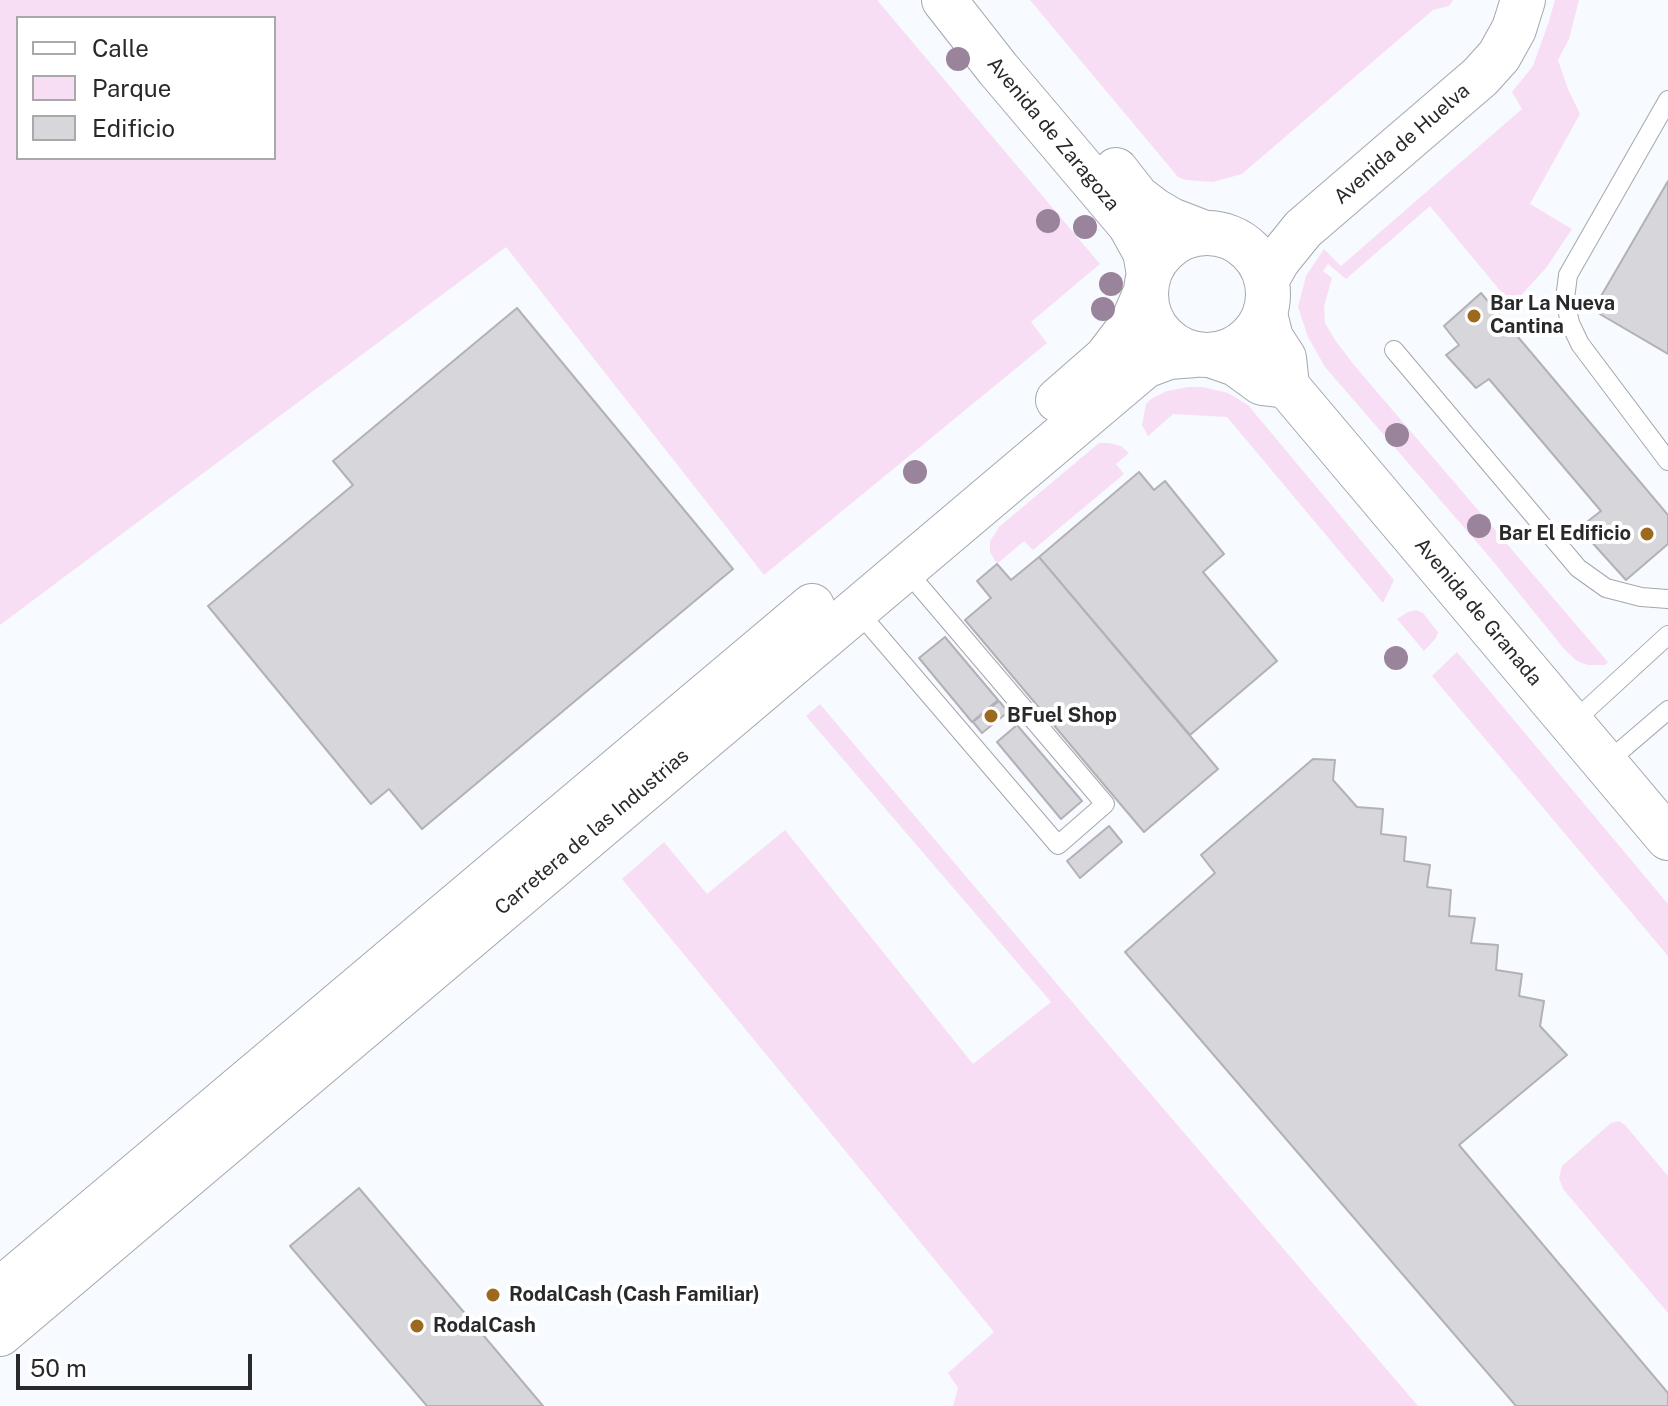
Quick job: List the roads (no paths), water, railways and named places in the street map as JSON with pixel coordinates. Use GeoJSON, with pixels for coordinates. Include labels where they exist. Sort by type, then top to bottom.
{"type":"FeatureCollection","features":[{"type":"Feature","properties":{"kind":"main road","name":"Avenida de Zaragoza"},"geometry":{"type":"LineString","coordinates":[[944,0],[1130,225],[1145,252],[1147,283]]}},
{"type":"Feature","properties":{"kind":"main road","name":"Avenida de Zaragoza"},"geometry":{"type":"LineString","coordinates":[[979,0],[1056,92],[1137,197],[1171,220],[1210,233]]}},
{"type":"Feature","properties":{"kind":"main road","name":"Avenida de Huelva"},"geometry":{"type":"LineString","coordinates":[[1210,233],[1247,230],[1287,208],[1460,64],[1476,45],[1498,0]]}},
{"type":"Feature","properties":{"kind":"main road","name":"Avenida de Huelva"},"geometry":{"type":"LineString","coordinates":[[1266,297],[1278,260],[1303,229],[1480,77],[1499,56],[1514,29],[1523,0]]}},
{"type":"Feature","properties":{"kind":"main road"},"geometry":{"type":"LineString","coordinates":[[1204,356],[1230,352],[1245,343],[1257,330],[1266,297],[1261,263],[1250,250],[1235,239],[1210,233],[1184,237],[1157,258],[1147,283],[1147,309],[1154,326],[1179,349],[1204,356],[1236,364],[1262,383],[1287,386]]}},
{"type":"Feature","properties":{"kind":"main road","name":"Carretera de las Industrias"},"geometry":{"type":"LineString","coordinates":[[0,1290],[1106,358],[1132,324],[1147,283]]}},
{"type":"Feature","properties":{"kind":"main road","name":"Avenida de Granada"},"geometry":{"type":"LineString","coordinates":[[1266,297],[1271,338],[1284,358],[1287,386],[1668,838]]}},
{"type":"Feature","properties":{"kind":"main road","name":"Carretera de las Industrias"},"geometry":{"type":"LineString","coordinates":[[0,1334],[1145,366],[1169,357],[1204,356]]}},
{"type":"Feature","properties":{"kind":"lane"},"geometry":{"type":"LineString","coordinates":[[1668,100],[1568,275],[1565,299],[1570,323],[1580,344],[1668,461]]}},
{"type":"Feature","properties":{"kind":"lane"},"geometry":{"type":"LineString","coordinates":[[1394,350],[1578,568],[1606,588],[1641,597],[1668,599]]}},
{"type":"Feature","properties":{"kind":"lane"},"geometry":{"type":"LineString","coordinates":[[856,609],[1058,845],[1105,804],[904,568]]}},
{"type":"Feature","properties":{"kind":"lane"},"geometry":{"type":"LineString","coordinates":[[1571,724],[1668,635]]}},
{"type":"Feature","properties":{"kind":"lane"},"geometry":{"type":"LineString","coordinates":[[1605,764],[1668,710]]}},
{"type":"Feature","properties":{"kind":"place","name":"Bar La Nueva Cantina"},"geometry":{"type":"Point","coordinates":[1474,316]}},
{"type":"Feature","properties":{"kind":"place","name":"Bar El Edificio"},"geometry":{"type":"Point","coordinates":[1647,534]}},
{"type":"Feature","properties":{"kind":"place","name":"BFuel Shop"},"geometry":{"type":"Point","coordinates":[991,716]}},
{"type":"Feature","properties":{"kind":"place","name":"RodalCash (Cash Familiar)"},"geometry":{"type":"Point","coordinates":[493,1295]}},
{"type":"Feature","properties":{"kind":"place","name":"RodalCash"},"geometry":{"type":"Point","coordinates":[417,1326]}}]}
